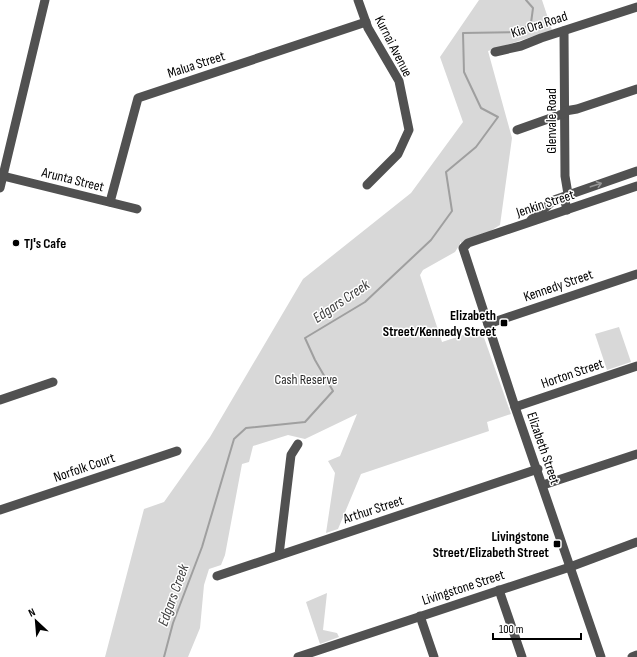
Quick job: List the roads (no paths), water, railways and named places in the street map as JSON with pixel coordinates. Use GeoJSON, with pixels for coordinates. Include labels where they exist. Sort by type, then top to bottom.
{"type":"FeatureCollection","features":[{"type":"Feature","properties":{"kind":"street"},"geometry":{"type":"LineString","coordinates":[[0,188],[45,0]]}},
{"type":"Feature","properties":{"kind":"street","name":"Kurnai Avenue"},"geometry":{"type":"LineString","coordinates":[[358,0],[366,22],[399,81],[409,130],[398,154],[366,185]]}},
{"type":"Feature","properties":{"kind":"street","name":"Kia Ora Road"},"geometry":{"type":"LineString","coordinates":[[495,52],[521,46],[541,38],[637,7]]}},
{"type":"Feature","properties":{"kind":"street","name":"Malua Street"},"geometry":{"type":"LineString","coordinates":[[110,202],[138,98],[366,22]]}},
{"type":"Feature","properties":{"kind":"street","name":"Glenvale Road"},"geometry":{"type":"LineString","coordinates":[[564,31],[565,176],[568,194],[565,201],[567,210]]}},
{"type":"Feature","properties":{"kind":"street"},"geometry":{"type":"LineString","coordinates":[[517,130],[565,112],[637,89]]}},
{"type":"Feature","properties":{"kind":"street"},"geometry":{"type":"LineString","coordinates":[[526,223],[554,200],[637,171]]}},
{"type":"Feature","properties":{"kind":"street","name":"Arunta Street"},"geometry":{"type":"LineString","coordinates":[[3,176],[137,209]]}},
{"type":"Feature","properties":{"kind":"street","name":"Jenkin Street"},"geometry":{"type":"LineString","coordinates":[[463,248],[468,242],[637,186]]}},
{"type":"Feature","properties":{"kind":"street","name":"Elizabeth Street"},"geometry":{"type":"LineString","coordinates":[[463,248],[515,407],[538,469],[601,657]]}},
{"type":"Feature","properties":{"kind":"street","name":"Kennedy Street"},"geometry":{"type":"LineString","coordinates":[[488,324],[637,274]]}},
{"type":"Feature","properties":{"kind":"street","name":"Horton Street"},"geometry":{"type":"LineString","coordinates":[[515,407],[637,366]]}},
{"type":"Feature","properties":{"kind":"street"},"geometry":{"type":"LineString","coordinates":[[0,400],[53,382]]}},
{"type":"Feature","properties":{"kind":"street"},"geometry":{"type":"LineString","coordinates":[[279,555],[291,455],[298,444]]}},
{"type":"Feature","properties":{"kind":"street","name":"Norfolk Court"},"geometry":{"type":"LineString","coordinates":[[0,510],[177,450]]}},
{"type":"Feature","properties":{"kind":"street"},"geometry":{"type":"LineString","coordinates":[[543,485],[637,454]]}},
{"type":"Feature","properties":{"kind":"street","name":"Arthur Street"},"geometry":{"type":"LineString","coordinates":[[217,576],[538,469]]}},
{"type":"Feature","properties":{"kind":"street","name":"Livingstone Street"},"geometry":{"type":"LineString","coordinates":[[298,657],[570,566],[637,542]]}},
{"type":"Feature","properties":{"kind":"street"},"geometry":{"type":"LineString","coordinates":[[499,590],[522,657]]}},
{"type":"Feature","properties":{"kind":"street"},"geometry":{"type":"LineString","coordinates":[[420,616],[434,657]]}},
{"type":"Feature","properties":{"kind":"street"},"geometry":{"type":"LineString","coordinates":[[632,657],[637,655]]}},
{"type":"Feature","properties":{"kind":"waterway","name":"Edgars Creek"},"geometry":{"type":"LineString","coordinates":[[164,657],[173,623],[202,547],[234,439],[246,428],[305,422],[333,391],[315,360],[305,338],[365,302],[431,240],[452,211],[446,172],[476,147],[498,117],[481,108],[464,72],[463,33],[519,32],[531,23],[533,8],[526,0]]}},
{"type":"Feature","properties":{"kind":"place","name":"TJ's Cafe"},"geometry":{"type":"Point","coordinates":[16,243]}},
{"type":"Feature","properties":{"kind":"place","name":"Elizabeth Street/Kennedy Street"},"geometry":{"type":"Point","coordinates":[504,323]}},
{"type":"Feature","properties":{"kind":"place","name":"Livingstone Street/Elizabeth Street"},"geometry":{"type":"Point","coordinates":[557,544]}},
{"type":"Feature","properties":{"kind":"park label","name":"Cash Reserve"},"geometry":{"type":"Point","coordinates":[306,379]}}]}
